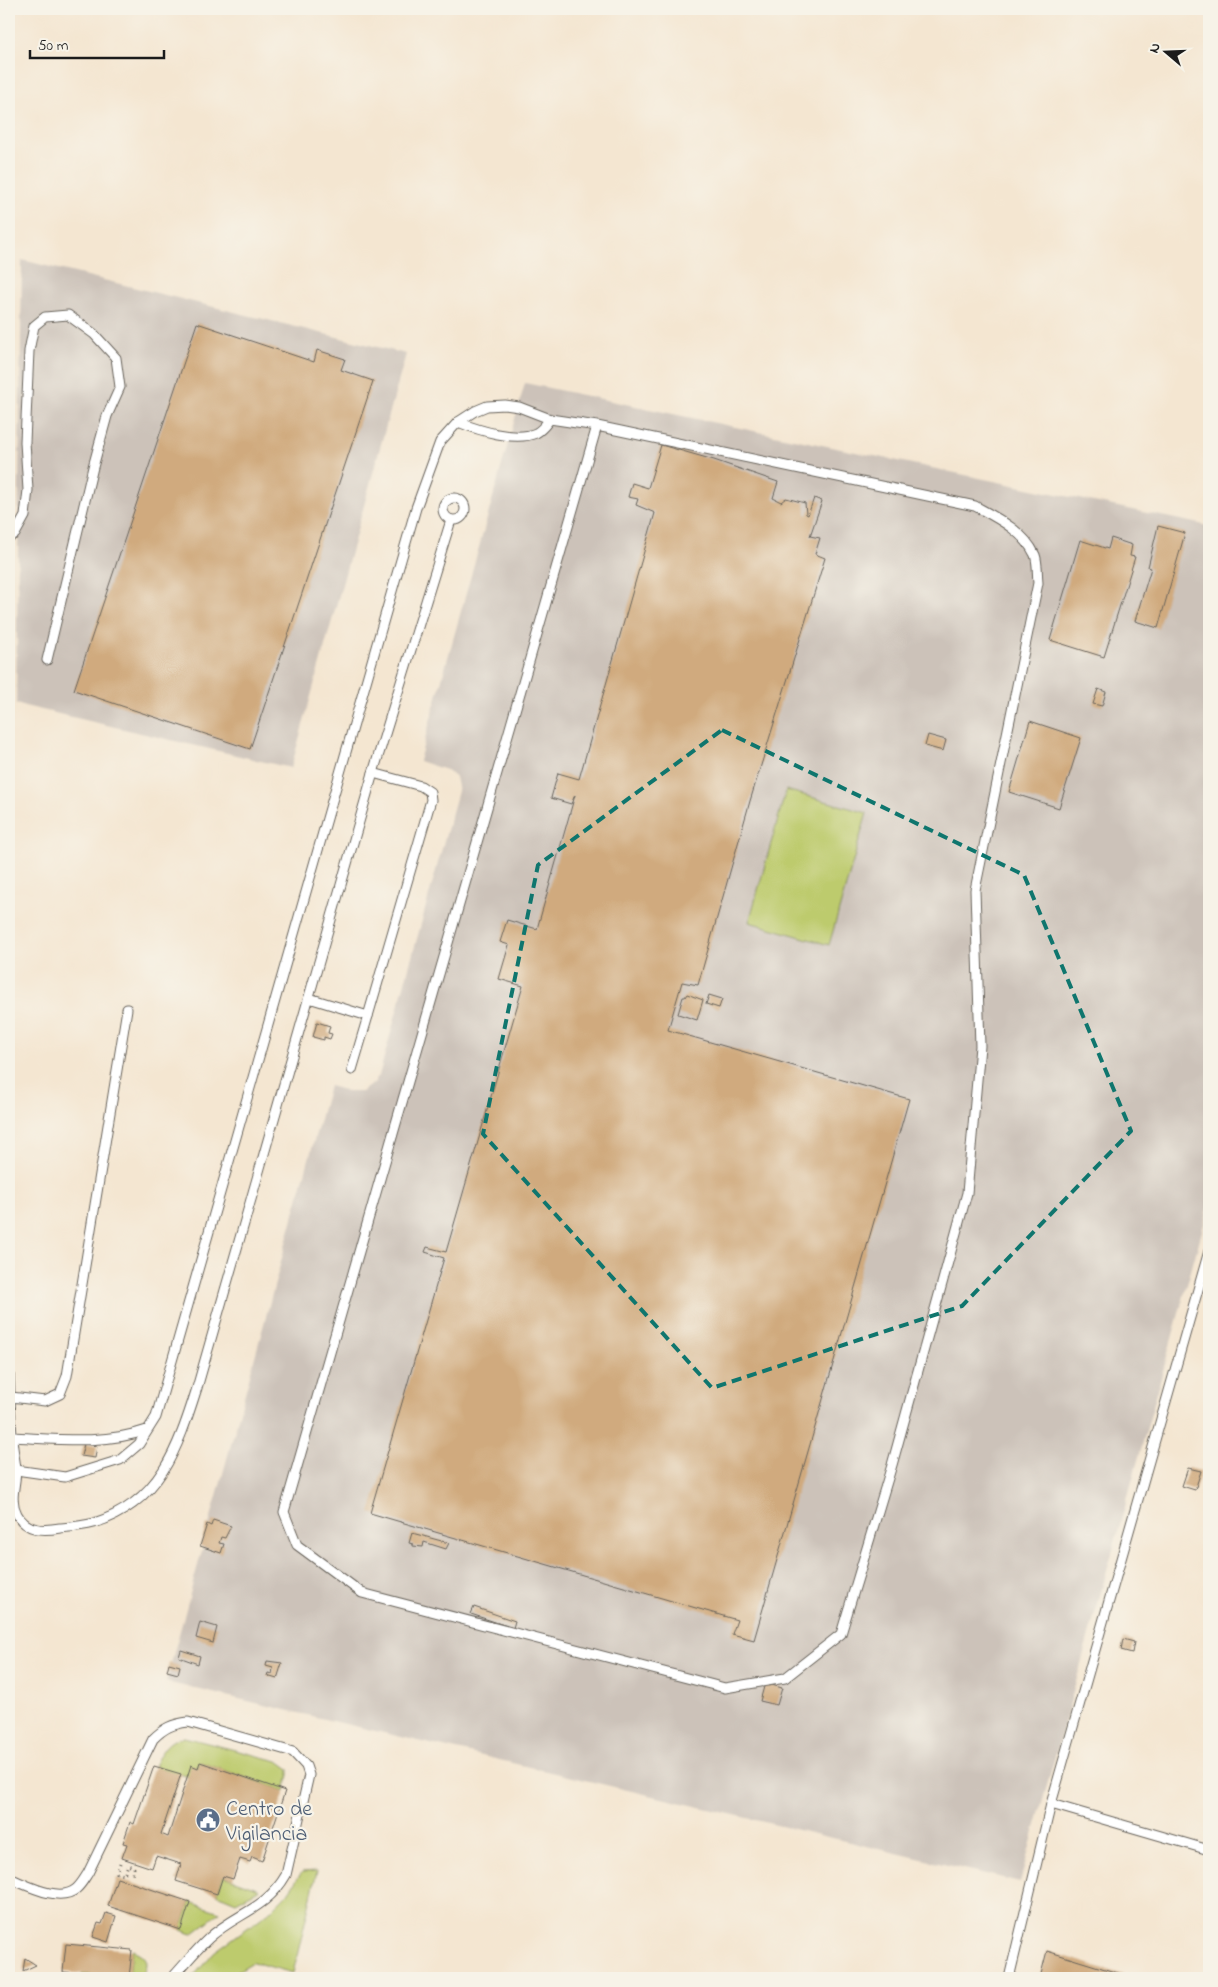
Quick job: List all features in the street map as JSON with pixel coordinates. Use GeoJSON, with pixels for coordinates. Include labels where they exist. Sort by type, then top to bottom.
{"type":"FeatureCollection","features":[{"type":"Feature","properties":{"kind":"lane"},"geometry":{"type":"LineString","coordinates":[[9,537],[15,534],[25,516],[28,490],[25,442],[29,351],[34,326],[45,317],[68,316],[94,334],[116,358],[120,387],[107,416],[93,468],[47,660]]}},
{"type":"Feature","properties":{"kind":"lane"},"geometry":{"type":"LineString","coordinates":[[16,1470],[65,1477],[120,1460],[138,1444],[156,1416],[416,508],[440,442],[458,422],[474,411],[487,406],[504,405],[519,407],[550,419],[597,426],[975,506],[1005,522],[1024,540],[1035,556],[1038,582],[975,890],[980,1046],[967,1194],[892,1465],[841,1634],[785,1678],[725,1688],[362,1593],[297,1545],[284,1512],[597,426]]}},
{"type":"Feature","properties":{"kind":"lane"},"geometry":{"type":"LineString","coordinates":[[458,422],[481,431],[525,436],[536,433],[550,419]]}},
{"type":"Feature","properties":{"kind":"lane"},"geometry":{"type":"LineString","coordinates":[[9,1367],[12,1437],[16,1470],[13,1503],[17,1514],[24,1523],[33,1528],[48,1530],[93,1523],[118,1513],[146,1492],[158,1480],[171,1459],[183,1432],[197,1388],[374,773],[451,520]]}},
{"type":"Feature","properties":{"kind":"lane"},"geometry":{"type":"LineString","coordinates":[[352,1070],[432,800],[430,792],[421,786],[374,773]]}},
{"type":"Feature","properties":{"kind":"lane"},"geometry":{"type":"LineString","coordinates":[[309,998],[368,1016]]}},
{"type":"Feature","properties":{"kind":"lane"},"geometry":{"type":"LineString","coordinates":[[11,1397],[45,1401],[60,1394],[67,1376],[127,1010]]}},
{"type":"Feature","properties":{"kind":"lane"},"geometry":{"type":"LineString","coordinates":[[1009,1978],[1051,1804],[1209,1252]]}},
{"type":"Feature","properties":{"kind":"lane"},"geometry":{"type":"LineString","coordinates":[[12,1437],[91,1440],[130,1436],[147,1430]]}},
{"type":"Feature","properties":{"kind":"lane"},"geometry":{"type":"LineString","coordinates":[[9,1878],[57,1895],[68,1894],[77,1888],[88,1874],[153,1739],[164,1728],[188,1722],[293,1752],[306,1766],[308,1775],[286,1875],[280,1886],[270,1897],[210,1937],[172,1978]]}},
{"type":"Feature","properties":{"kind":"lane"},"geometry":{"type":"LineString","coordinates":[[1051,1804],[1209,1850]]}},
{"type":"Feature","properties":{"kind":"path"},"geometry":{"type":"LineString","coordinates":[[120,1863],[117,1873],[124,1875],[128,1866],[134,1868],[131,1877]]}},
{"type":"Feature","properties":{"kind":"highlighted area"},"geometry":{"type":"Polygon","coordinates":[[[722,730],[1024,875],[1131,1131],[962,1306],[712,1388],[483,1134],[538,865],[722,730]]]}},
{"type":"Feature","properties":{"kind":"shaded area"},"geometry":{"type":"Polygon","coordinates":[[[22,260],[406,354],[291,768],[16,704],[22,260]]]}},
{"type":"Feature","properties":{"kind":"shaded area"},"geometry":{"type":"Polygon","coordinates":[[[525,383],[1209,526],[1209,1206],[1020,1882],[166,1682],[329,1086],[351,1092],[361,1092],[375,1082],[380,1072],[458,791],[455,777],[449,771],[419,761],[525,383]]]}},
{"type":"Feature","properties":{"kind":"green space"},"geometry":{"type":"Polygon","coordinates":[[[786,790],[867,813],[829,945],[749,922],[786,790]]]}},
{"type":"Feature","properties":{"kind":"green space"},"geometry":{"type":"Polygon","coordinates":[[[184,1737],[278,1761],[289,1769],[285,1791],[200,1762],[198,1768],[191,1766],[188,1777],[154,1766],[169,1743],[184,1737]]]}},
{"type":"Feature","properties":{"kind":"green space"},"geometry":{"type":"Polygon","coordinates":[[[317,1871],[293,1973],[253,1962],[226,1978],[192,1978],[214,1952],[268,1913],[287,1894],[302,1872],[317,1871]]]}},
{"type":"Feature","properties":{"kind":"green space"},"geometry":{"type":"Polygon","coordinates":[[[223,1876],[260,1889],[236,1902],[217,1894],[223,1876]]]}},
{"type":"Feature","properties":{"kind":"green space"},"geometry":{"type":"Polygon","coordinates":[[[190,1902],[220,1912],[192,1934],[181,1930],[190,1902]]]}},
{"type":"Feature","properties":{"kind":"green space"},"geometry":{"type":"Polygon","coordinates":[[[132,1950],[144,1958],[146,1964],[141,1978],[129,1978],[132,1950]]]}},
{"type":"Feature","properties":{"kind":"green space"},"geometry":{"type":"Polygon","coordinates":[[[82,1974],[129,1978],[83,1978],[82,1974]]]}},
{"type":"Feature","properties":{"kind":"building"},"geometry":{"type":"Polygon","coordinates":[[[197,323],[314,362],[317,350],[345,359],[341,370],[373,381],[250,749],[74,690],[197,323]]]}},
{"type":"Feature","properties":{"kind":"building"},"geometry":{"type":"Polygon","coordinates":[[[661,445],[714,460],[778,482],[773,498],[781,502],[786,498],[805,503],[806,514],[808,515],[814,498],[822,501],[810,536],[820,538],[815,554],[825,558],[750,801],[698,985],[682,982],[668,1030],[909,1099],[754,1640],[732,1634],[737,1620],[370,1513],[444,1258],[425,1252],[427,1247],[446,1252],[523,986],[499,979],[509,945],[500,942],[507,920],[537,929],[575,795],[571,804],[551,798],[558,773],[579,779],[655,513],[636,505],[638,499],[628,497],[632,483],[648,488],[661,445]]]}},
{"type":"Feature","properties":{"kind":"building"},"geometry":{"type":"Polygon","coordinates":[[[1158,526],[1185,533],[1158,628],[1135,621],[1151,568],[1148,567],[1158,526]]]}},
{"type":"Feature","properties":{"kind":"building"},"geometry":{"type":"Polygon","coordinates":[[[1111,538],[1132,545],[1130,556],[1135,557],[1104,657],[1050,640],[1080,540],[1108,549],[1111,538]]]}},
{"type":"Feature","properties":{"kind":"building"},"geometry":{"type":"Polygon","coordinates":[[[1098,689],[1106,692],[1102,706],[1093,704],[1098,689]]]}},
{"type":"Feature","properties":{"kind":"building"},"geometry":{"type":"Polygon","coordinates":[[[1030,721],[1081,738],[1059,808],[1009,792],[1030,721]]]}},
{"type":"Feature","properties":{"kind":"building"},"geometry":{"type":"Polygon","coordinates":[[[928,735],[946,740],[943,751],[925,746],[928,735]]]}},
{"type":"Feature","properties":{"kind":"building"},"geometry":{"type":"Polygon","coordinates":[[[687,994],[703,1000],[697,1020],[678,1014],[683,997],[687,994]]]}},
{"type":"Feature","properties":{"kind":"building"},"geometry":{"type":"Polygon","coordinates":[[[709,995],[722,999],[719,1008],[706,1004],[709,995]]]}},
{"type":"Feature","properties":{"kind":"building"},"geometry":{"type":"Polygon","coordinates":[[[317,1022],[330,1026],[328,1033],[332,1034],[330,1039],[324,1037],[324,1040],[313,1037],[317,1022]]]}},
{"type":"Feature","properties":{"kind":"building"},"geometry":{"type":"Polygon","coordinates":[[[84,1444],[97,1446],[95,1458],[81,1456],[84,1444]]]}},
{"type":"Feature","properties":{"kind":"building"},"geometry":{"type":"Polygon","coordinates":[[[1188,1468],[1201,1471],[1195,1490],[1182,1486],[1188,1468]]]}},
{"type":"Feature","properties":{"kind":"building"},"geometry":{"type":"Polygon","coordinates":[[[213,1520],[231,1526],[225,1538],[221,1537],[219,1543],[224,1544],[221,1553],[200,1546],[207,1524],[211,1526],[213,1520]]]}},
{"type":"Feature","properties":{"kind":"building"},"geometry":{"type":"Polygon","coordinates":[[[412,1533],[449,1543],[446,1549],[424,1542],[423,1547],[413,1546],[413,1544],[409,1543],[412,1533]]]}},
{"type":"Feature","properties":{"kind":"building"},"geometry":{"type":"Polygon","coordinates":[[[474,1607],[515,1621],[513,1628],[471,1614],[474,1607]]]}},
{"type":"Feature","properties":{"kind":"building"},"geometry":{"type":"Polygon","coordinates":[[[200,1622],[217,1627],[213,1643],[196,1638],[200,1622]]]}},
{"type":"Feature","properties":{"kind":"building"},"geometry":{"type":"Polygon","coordinates":[[[1123,1639],[1134,1642],[1132,1653],[1121,1650],[1123,1639]]]}},
{"type":"Feature","properties":{"kind":"building"},"geometry":{"type":"Polygon","coordinates":[[[181,1650],[200,1656],[198,1664],[179,1657],[181,1650]]]}},
{"type":"Feature","properties":{"kind":"building"},"geometry":{"type":"Polygon","coordinates":[[[267,1661],[282,1663],[277,1679],[267,1676],[268,1673],[272,1674],[273,1668],[266,1666],[267,1661]]]}},
{"type":"Feature","properties":{"kind":"building"},"geometry":{"type":"Polygon","coordinates":[[[169,1663],[180,1666],[178,1674],[167,1671],[169,1663]]]}},
{"type":"Feature","properties":{"kind":"building"},"geometry":{"type":"Polygon","coordinates":[[[765,1683],[782,1688],[777,1705],[760,1701],[765,1683]]]}},
{"type":"Feature","properties":{"kind":"building"},"geometry":{"type":"Polygon","coordinates":[[[200,1762],[285,1791],[262,1861],[252,1857],[250,1862],[240,1859],[233,1879],[223,1876],[217,1894],[176,1881],[181,1864],[156,1856],[152,1868],[122,1858],[127,1844],[123,1843],[130,1822],[134,1824],[154,1766],[181,1774],[161,1834],[168,1837],[191,1765],[198,1768],[200,1762]]]}},
{"type":"Feature","properties":{"kind":"building"},"geometry":{"type":"Polygon","coordinates":[[[117,1878],[190,1902],[181,1930],[108,1906],[117,1878]]]}},
{"type":"Feature","properties":{"kind":"building"},"geometry":{"type":"Polygon","coordinates":[[[106,1913],[116,1916],[108,1942],[93,1937],[98,1923],[102,1924],[106,1913]]]}},
{"type":"Feature","properties":{"kind":"building"},"geometry":{"type":"Polygon","coordinates":[[[66,1944],[132,1950],[129,1978],[63,1972],[66,1944]]]}},
{"type":"Feature","properties":{"kind":"building"},"geometry":{"type":"Polygon","coordinates":[[[1047,1951],[1134,1978],[1040,1978],[1047,1951]]]}},
{"type":"Feature","properties":{"kind":"building"},"geometry":{"type":"Polygon","coordinates":[[[25,1958],[36,1965],[23,1971],[25,1958]]]}},
{"type":"Feature","properties":{"kind":"place","name":"Centro de Vigilancia"},"geometry":{"type":"Point","coordinates":[208,1820]}}]}
